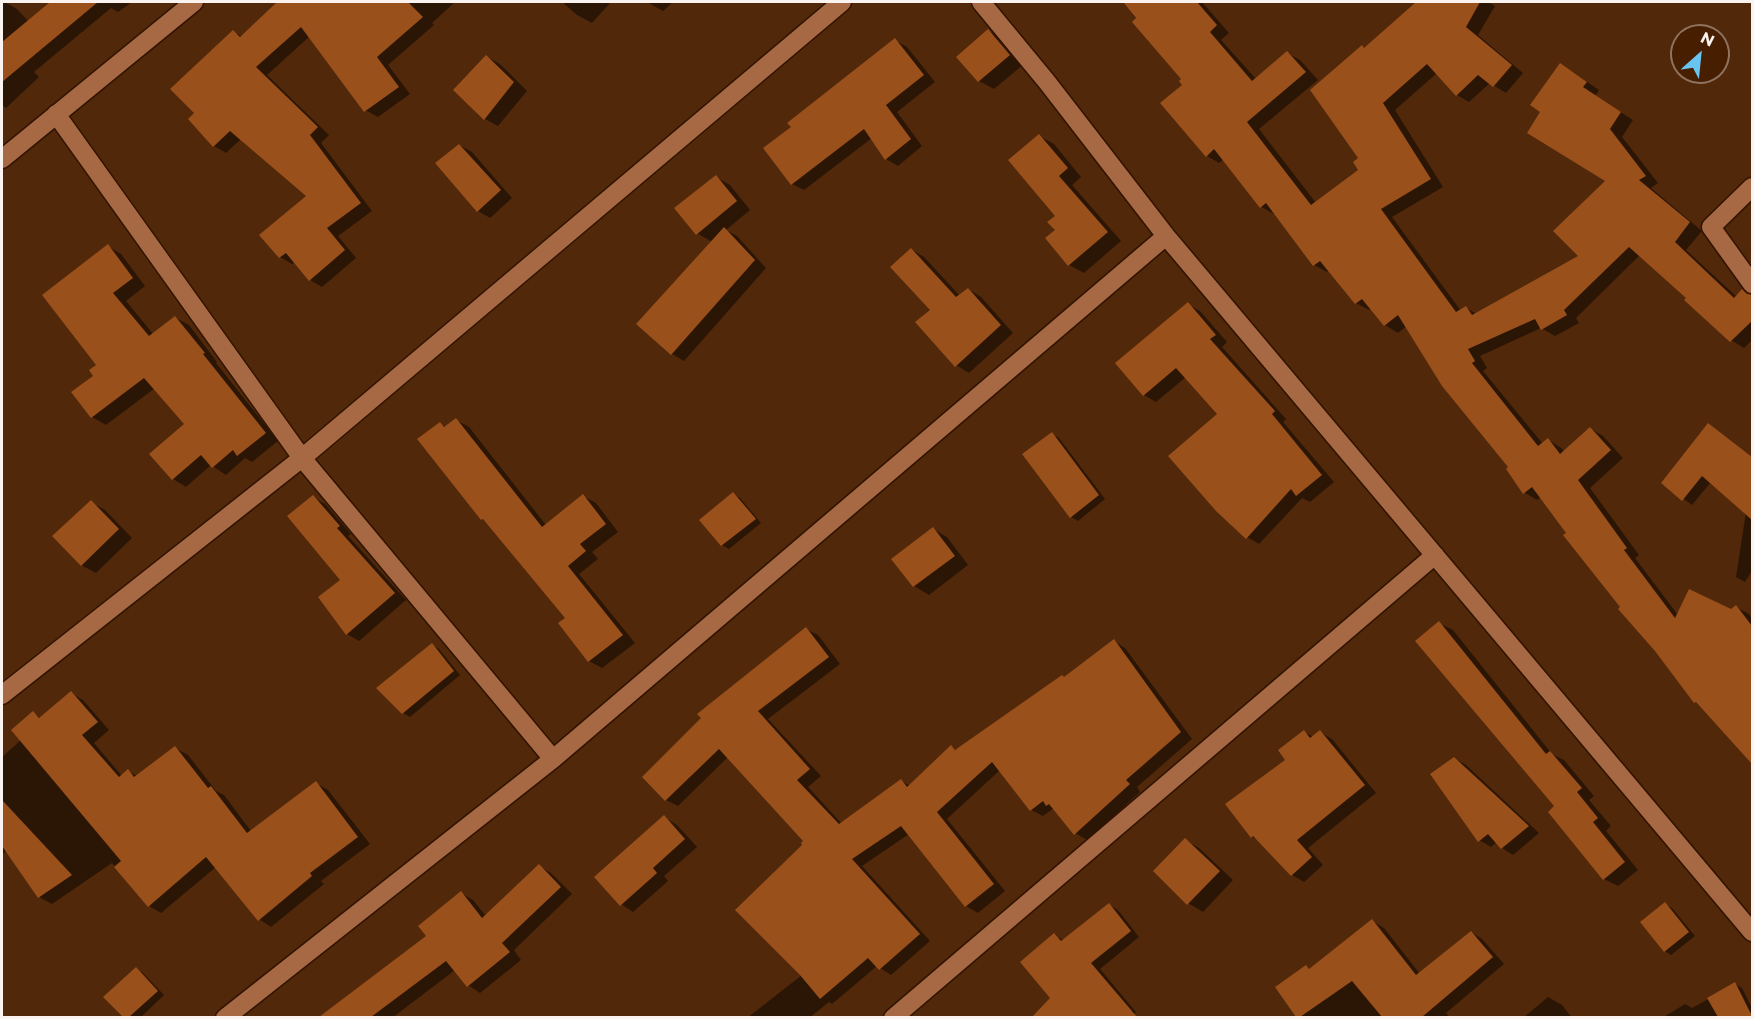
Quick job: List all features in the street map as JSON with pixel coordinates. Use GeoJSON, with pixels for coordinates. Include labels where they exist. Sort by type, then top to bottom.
{"type":"FeatureCollection","features":[{"type":"Feature","properties":{"kind":"street"},"geometry":{"type":"LineString","coordinates":[[2,159],[194,2]]}},
{"type":"Feature","properties":{"kind":"street"},"geometry":{"type":"LineString","coordinates":[[2,695],[302,458],[842,2]]}},
{"type":"Feature","properties":{"kind":"street"},"geometry":{"type":"LineString","coordinates":[[981,2],[1047,82],[1166,236],[1752,932]]}},
{"type":"Feature","properties":{"kind":"street"},"geometry":{"type":"LineString","coordinates":[[56,114],[302,458],[553,759]]}},
{"type":"Feature","properties":{"kind":"street"},"geometry":{"type":"LineString","coordinates":[[1752,186],[1711,226],[1752,284]]}},
{"type":"Feature","properties":{"kind":"street"},"geometry":{"type":"LineString","coordinates":[[225,1017],[553,759],[1166,236]]}},
{"type":"Feature","properties":{"kind":"street"},"geometry":{"type":"LineString","coordinates":[[893,1017],[1435,555]]}},
{"type":"Feature","properties":{"kind":"building"},"geometry":{"type":"Polygon","coordinates":[[[50,2],[98,2],[2,82],[2,42],[50,2]]]}},
{"type":"Feature","properties":{"kind":"building"},"geometry":{"type":"Polygon","coordinates":[[[277,2],[408,2],[423,17],[377,57],[399,87],[364,112],[301,27],[256,67],[318,127],[310,135],[361,203],[327,228],[345,250],[309,281],[286,253],[279,258],[259,235],[306,196],[230,131],[213,147],[188,119],[194,113],[170,89],[233,30],[240,37],[277,2]]]}},
{"type":"Feature","properties":{"kind":"building"},"geometry":{"type":"Polygon","coordinates":[[[1123,2],[1197,2],[1217,25],[1210,32],[1252,81],[1287,51],[1306,72],[1247,122],[1311,205],[1358,170],[1353,162],[1358,158],[1310,90],[1362,45],[1364,48],[1416,2],[1480,2],[1466,27],[1512,65],[1493,87],[1478,75],[1456,96],[1427,64],[1383,103],[1431,179],[1381,209],[1456,312],[1466,306],[1472,315],[1578,256],[1553,231],[1605,181],[1527,133],[1540,112],[1530,105],[1560,63],[1587,82],[1583,87],[1621,112],[1610,129],[1646,176],[1639,180],[1690,222],[1675,242],[1734,298],[1742,289],[1752,295],[1752,321],[1730,342],[1684,300],[1686,298],[1629,247],[1564,310],[1567,315],[1541,330],[1535,319],[1468,349],[1475,361],[1472,363],[1538,446],[1548,438],[1560,454],[1590,427],[1611,450],[1578,480],[1627,548],[1624,550],[1675,618],[1689,589],[1731,609],[1736,605],[1752,626],[1752,764],[1696,702],[1694,703],[1655,651],[1618,609],[1620,607],[1563,535],[1566,533],[1532,487],[1523,494],[1506,469],[1508,467],[1442,386],[1398,315],[1384,326],[1362,299],[1355,304],[1320,261],[1313,266],[1266,203],[1260,208],[1214,149],[1206,157],[1160,103],[1182,85],[1179,81],[1181,79],[1132,22],[1136,18],[1123,2]]]}},
{"type":"Feature","properties":{"kind":"building"},"geometry":{"type":"Polygon","coordinates":[[[988,29],[1010,55],[978,82],[956,57],[988,29]]]}},
{"type":"Feature","properties":{"kind":"building"},"geometry":{"type":"Polygon","coordinates":[[[895,38],[924,75],[886,105],[911,139],[885,160],[864,129],[791,185],[763,148],[791,127],[787,123],[895,38]]]}},
{"type":"Feature","properties":{"kind":"building"},"geometry":{"type":"Polygon","coordinates":[[[486,55],[514,82],[484,120],[453,90],[486,55]]]}},
{"type":"Feature","properties":{"kind":"building"},"geometry":{"type":"Polygon","coordinates":[[[1039,134],[1068,168],[1059,176],[1108,232],[1068,266],[1045,238],[1055,230],[1047,222],[1055,216],[1008,160],[1039,134]]]}},
{"type":"Feature","properties":{"kind":"building"},"geometry":{"type":"Polygon","coordinates":[[[459,144],[501,190],[477,212],[435,163],[459,144]]]}},
{"type":"Feature","properties":{"kind":"building"},"geometry":{"type":"Polygon","coordinates":[[[716,175],[737,201],[696,235],[674,208],[716,175]]]}},
{"type":"Feature","properties":{"kind":"building"},"geometry":{"type":"Polygon","coordinates":[[[724,227],[755,260],[671,355],[636,324],[724,227]]]}},
{"type":"Feature","properties":{"kind":"building"},"geometry":{"type":"Polygon","coordinates":[[[108,244],[133,278],[113,293],[149,336],[175,316],[266,433],[237,456],[233,450],[212,468],[201,455],[172,480],[149,454],[184,424],[144,378],[91,418],[71,392],[93,376],[89,370],[96,365],[42,295],[108,244]]]}},
{"type":"Feature","properties":{"kind":"building"},"geometry":{"type":"Polygon","coordinates":[[[911,248],[956,297],[968,288],[1001,325],[955,367],[915,322],[930,310],[890,267],[911,248]]]}},
{"type":"Feature","properties":{"kind":"building"},"geometry":{"type":"Polygon","coordinates":[[[1188,302],[1216,335],[1210,339],[1275,411],[1272,414],[1322,475],[1296,496],[1291,489],[1246,539],[1216,511],[1168,456],[1217,414],[1176,368],[1143,396],[1115,363],[1188,302]]]}},
{"type":"Feature","properties":{"kind":"building"},"geometry":{"type":"Polygon","coordinates":[[[456,418],[542,527],[583,494],[606,524],[580,544],[586,551],[568,566],[623,635],[588,662],[558,623],[565,618],[483,519],[481,520],[417,439],[440,422],[444,427],[456,418]]]}},
{"type":"Feature","properties":{"kind":"building"},"geometry":{"type":"Polygon","coordinates":[[[1708,423],[1752,457],[1752,520],[1702,476],[1682,501],[1661,483],[1708,423]]]}},
{"type":"Feature","properties":{"kind":"building"},"geometry":{"type":"Polygon","coordinates":[[[1052,432],[1099,495],[1070,518],[1022,454],[1052,432]]]}},
{"type":"Feature","properties":{"kind":"building"},"geometry":{"type":"Polygon","coordinates":[[[733,492],[756,519],[721,546],[699,520],[733,492]]]}},
{"type":"Feature","properties":{"kind":"building"},"geometry":{"type":"Polygon","coordinates":[[[313,495],[340,526],[337,528],[395,593],[346,635],[318,597],[340,580],[287,516],[313,495]]]}},
{"type":"Feature","properties":{"kind":"building"},"geometry":{"type":"Polygon","coordinates":[[[91,500],[119,529],[81,566],[52,536],[91,500]]]}},
{"type":"Feature","properties":{"kind":"building"},"geometry":{"type":"Polygon","coordinates":[[[933,527],[955,556],[913,587],[891,559],[933,527]]]}},
{"type":"Feature","properties":{"kind":"building"},"geometry":{"type":"Polygon","coordinates":[[[1439,621],[1546,754],[1550,751],[1582,788],[1577,792],[1598,818],[1593,822],[1625,862],[1603,880],[1548,812],[1554,806],[1415,641],[1439,621]]]}},
{"type":"Feature","properties":{"kind":"building"},"geometry":{"type":"Polygon","coordinates":[[[806,627],[829,657],[758,711],[810,769],[797,780],[839,824],[901,779],[907,787],[951,745],[955,750],[1062,675],[1064,677],[1114,639],[1181,732],[1126,780],[1130,784],[1074,835],[1049,804],[1046,806],[1043,801],[1030,811],[992,762],[937,812],[994,884],[965,907],[901,826],[852,859],[920,934],[879,970],[868,958],[820,999],[800,975],[735,910],[802,845],[803,841],[719,749],[665,801],[642,777],[701,718],[697,714],[806,627]]]}},
{"type":"Feature","properties":{"kind":"building"},"geometry":{"type":"Polygon","coordinates":[[[432,643],[454,671],[402,714],[376,688],[432,643]]]}},
{"type":"Feature","properties":{"kind":"building"},"geometry":{"type":"Polygon","coordinates":[[[71,691],[98,722],[82,735],[119,777],[128,769],[134,777],[175,746],[208,788],[211,786],[247,833],[316,781],[358,837],[310,873],[312,876],[258,921],[206,857],[148,907],[114,867],[121,861],[11,730],[33,711],[39,718],[71,691]]]}},
{"type":"Feature","properties":{"kind":"building"},"geometry":{"type":"Polygon","coordinates":[[[1304,730],[1310,738],[1320,730],[1365,785],[1297,840],[1312,857],[1291,876],[1253,836],[1251,838],[1225,804],[1285,760],[1278,750],[1304,730]]]}},
{"type":"Feature","properties":{"kind":"building"},"geometry":{"type":"Polygon","coordinates":[[[1454,757],[1529,826],[1501,849],[1488,834],[1478,842],[1430,774],[1454,757]]]}},
{"type":"Feature","properties":{"kind":"building"},"geometry":{"type":"Polygon","coordinates":[[[2,800],[72,875],[38,898],[2,846],[2,800]]]}},
{"type":"Feature","properties":{"kind":"building"},"geometry":{"type":"Polygon","coordinates":[[[664,815],[685,839],[653,868],[657,873],[620,906],[594,877],[664,815]]]}},
{"type":"Feature","properties":{"kind":"building"},"geometry":{"type":"Polygon","coordinates":[[[1185,838],[1220,871],[1187,905],[1153,871],[1185,838]]]}},
{"type":"Feature","properties":{"kind":"building"},"geometry":{"type":"Polygon","coordinates":[[[539,864],[561,887],[502,943],[510,952],[467,987],[446,961],[371,1017],[319,1017],[426,936],[418,926],[461,891],[482,918],[539,864]]]}},
{"type":"Feature","properties":{"kind":"building"},"geometry":{"type":"Polygon","coordinates":[[[1665,902],[1689,932],[1664,952],[1640,922],[1665,902]]]}},
{"type":"Feature","properties":{"kind":"building"},"geometry":{"type":"Polygon","coordinates":[[[1109,903],[1131,931],[1091,963],[1137,1017],[1032,1017],[1050,998],[1020,962],[1054,933],[1061,941],[1109,903]]]}},
{"type":"Feature","properties":{"kind":"building"},"geometry":{"type":"Polygon","coordinates":[[[1372,919],[1416,975],[1471,931],[1493,957],[1422,1017],[1382,1017],[1352,981],[1300,1017],[1296,1017],[1275,987],[1306,965],[1309,969],[1372,919]]]}},
{"type":"Feature","properties":{"kind":"building"},"geometry":{"type":"Polygon","coordinates":[[[136,967],[158,991],[129,1017],[123,1017],[103,997],[136,967]]]}},
{"type":"Feature","properties":{"kind":"building"},"geometry":{"type":"Polygon","coordinates":[[[1735,982],[1752,1017],[1718,1017],[1707,998],[1735,982]]]}}]}
